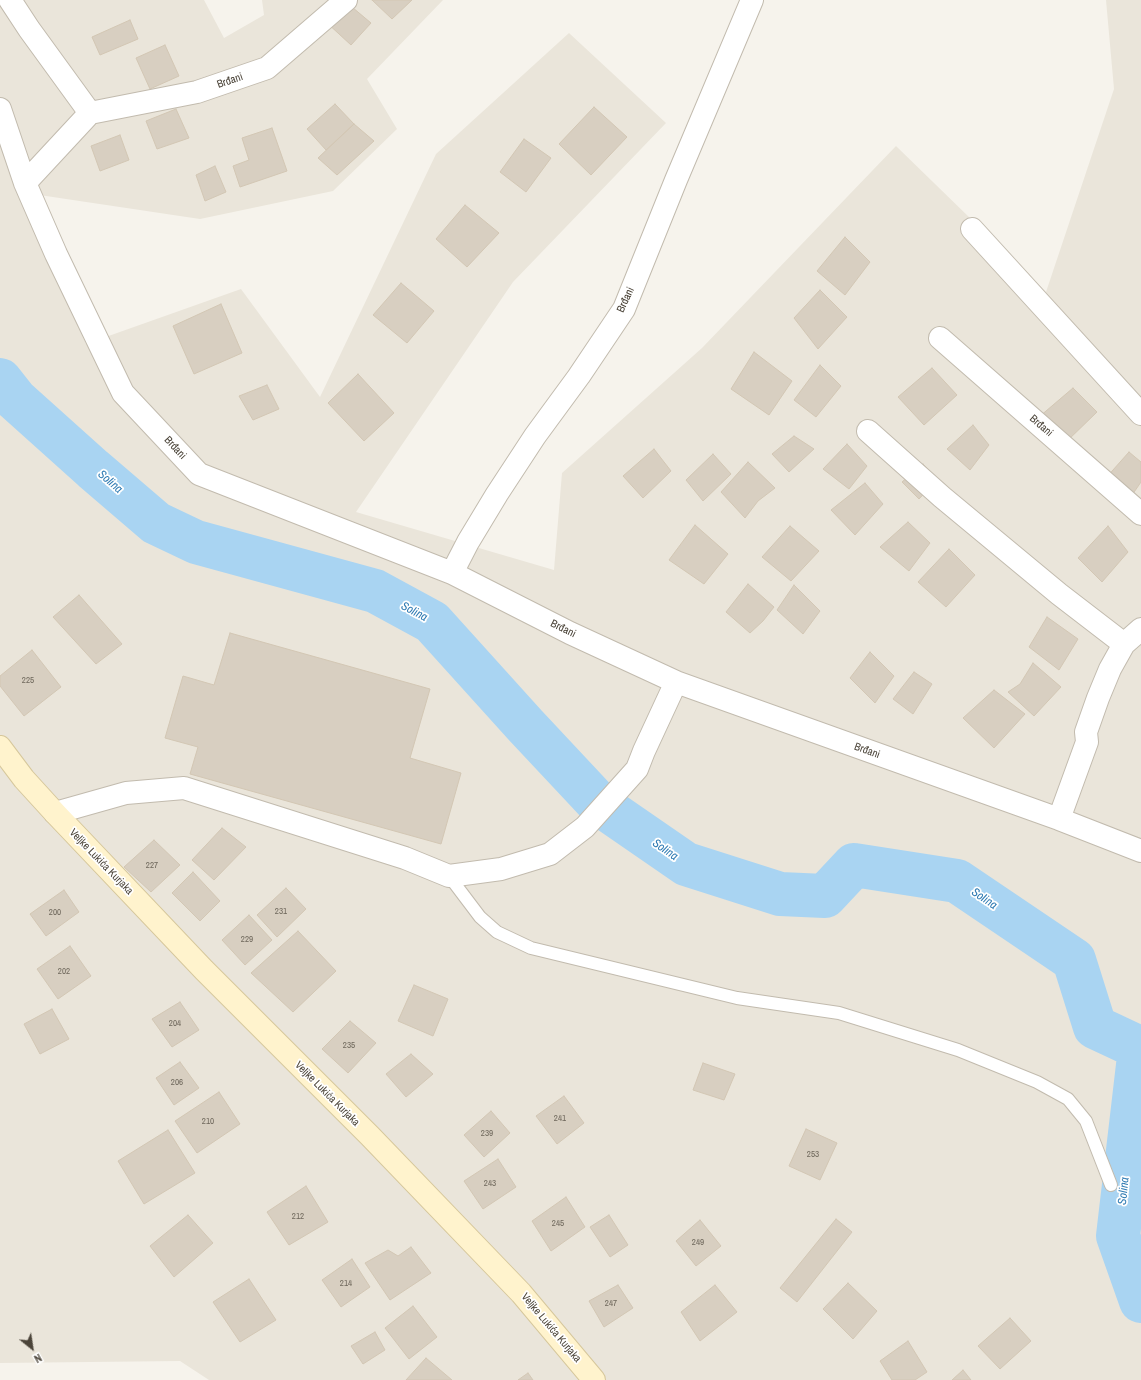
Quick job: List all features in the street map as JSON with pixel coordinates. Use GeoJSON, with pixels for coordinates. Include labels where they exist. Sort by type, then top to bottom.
{"type":"FeatureCollection","features":[{"type":"Feature","properties":{"kind":"main road","name":"Veljke Lukića Kurjaka"},"geometry":{"type":"LineString","coordinates":[[0,747],[24,779],[204,970],[370,1136],[522,1293],[594,1380]]}},
{"type":"Feature","properties":{"kind":"street"},"geometry":{"type":"LineString","coordinates":[[10,0],[29,29],[90,113],[25,183]]}},
{"type":"Feature","properties":{"kind":"street","name":"Brđani"},"geometry":{"type":"LineString","coordinates":[[90,113],[197,92],[267,68],[346,0]]}},
{"type":"Feature","properties":{"kind":"street","name":"Brđani"},"geometry":{"type":"LineString","coordinates":[[452,573],[468,542],[501,487],[624,309],[676,180],[752,0]]}},
{"type":"Feature","properties":{"kind":"street","name":"Brđani"},"geometry":{"type":"LineString","coordinates":[[0,110],[25,183],[56,254],[123,393],[199,474],[452,573],[570,633],[676,682],[1059,819],[1141,851]]}},
{"type":"Feature","properties":{"kind":"street"},"geometry":{"type":"LineString","coordinates":[[972,229],[1141,414]]}},
{"type":"Feature","properties":{"kind":"street","name":"Brđani"},"geometry":{"type":"LineString","coordinates":[[940,338],[1141,514]]}},
{"type":"Feature","properties":{"kind":"street"},"geometry":{"type":"LineString","coordinates":[[868,432],[942,497],[1053,589],[1124,644]]}},
{"type":"Feature","properties":{"kind":"street"},"geometry":{"type":"LineString","coordinates":[[1059,819],[1087,742],[1086,732],[1110,669],[1124,644],[1141,629]]}},
{"type":"Feature","properties":{"kind":"street"},"geometry":{"type":"LineString","coordinates":[[55,812],[126,792],[184,788],[405,858],[449,876],[500,869],[550,854],[585,827],[637,769],[676,682]]}},
{"type":"Feature","properties":{"kind":"lane"},"geometry":{"type":"LineString","coordinates":[[449,876],[480,917],[497,932],[531,948],[737,998],[839,1013],[958,1050],[1037,1082],[1068,1099],[1086,1121],[1111,1184]]}},
{"type":"Feature","properties":{"kind":"shaded area"},"geometry":{"type":"Polygon","coordinates":[[[0,0],[204,0],[224,38],[264,15],[262,0],[443,0],[367,79],[397,129],[333,191],[200,219],[26,193],[86,344],[241,289],[320,397],[436,154],[569,33],[666,123],[513,282],[356,512],[554,570],[562,473],[702,348],[896,146],[1046,292],[1114,89],[1106,0],[1141,0],[1141,1380],[209,1380],[180,1361],[0,1363],[0,0]]]}},
{"type":"Feature","properties":{"kind":"building"},"geometry":{"type":"Polygon","coordinates":[[[372,0],[412,0],[392,19],[372,0]]]}},
{"type":"Feature","properties":{"kind":"building"},"geometry":{"type":"Polygon","coordinates":[[[346,2],[371,23],[351,45],[326,22],[346,2]]]}},
{"type":"Feature","properties":{"kind":"building"},"geometry":{"type":"Polygon","coordinates":[[[130,20],[138,39],[100,55],[92,37],[130,20]]]}},
{"type":"Feature","properties":{"kind":"building"},"geometry":{"type":"Polygon","coordinates":[[[165,45],[179,76],[150,89],[136,58],[165,45]]]}},
{"type":"Feature","properties":{"kind":"building"},"geometry":{"type":"Polygon","coordinates":[[[335,104],[354,124],[326,150],[307,129],[335,104]]]}},
{"type":"Feature","properties":{"kind":"building"},"geometry":{"type":"Polygon","coordinates":[[[594,107],[627,137],[591,175],[559,144],[594,107]]]}},
{"type":"Feature","properties":{"kind":"building"},"geometry":{"type":"Polygon","coordinates":[[[176,109],[189,138],[157,149],[146,121],[176,109]]]}},
{"type":"Feature","properties":{"kind":"building"},"geometry":{"type":"Polygon","coordinates":[[[354,124],[374,141],[337,175],[318,158],[354,124]]]}},
{"type":"Feature","properties":{"kind":"building"},"geometry":{"type":"Polygon","coordinates":[[[272,128],[287,171],[240,187],[233,166],[249,160],[242,138],[272,128]]]}},
{"type":"Feature","properties":{"kind":"building"},"geometry":{"type":"Polygon","coordinates":[[[120,135],[129,160],[100,171],[91,146],[120,135]]]}},
{"type":"Feature","properties":{"kind":"building"},"geometry":{"type":"Polygon","coordinates":[[[524,139],[551,158],[526,192],[500,172],[524,139]]]}},
{"type":"Feature","properties":{"kind":"building"},"geometry":{"type":"Polygon","coordinates":[[[215,166],[226,192],[205,201],[196,175],[215,166]]]}},
{"type":"Feature","properties":{"kind":"building"},"geometry":{"type":"Polygon","coordinates":[[[465,205],[499,233],[467,267],[436,239],[465,205]]]}},
{"type":"Feature","properties":{"kind":"building"},"geometry":{"type":"Polygon","coordinates":[[[845,237],[870,262],[845,295],[817,271],[845,237]]]}},
{"type":"Feature","properties":{"kind":"building"},"geometry":{"type":"Polygon","coordinates":[[[401,283],[434,311],[407,343],[373,315],[401,283]]]}},
{"type":"Feature","properties":{"kind":"building"},"geometry":{"type":"Polygon","coordinates":[[[820,290],[847,317],[818,349],[794,318],[820,290]]]}},
{"type":"Feature","properties":{"kind":"building"},"geometry":{"type":"Polygon","coordinates":[[[221,304],[242,353],[194,374],[173,326],[221,304]]]}},
{"type":"Feature","properties":{"kind":"building"},"geometry":{"type":"Polygon","coordinates":[[[754,352],[792,381],[769,415],[731,389],[754,352]]]}},
{"type":"Feature","properties":{"kind":"building"},"geometry":{"type":"Polygon","coordinates":[[[820,365],[841,386],[816,417],[794,400],[820,365]]]}},
{"type":"Feature","properties":{"kind":"building"},"geometry":{"type":"Polygon","coordinates":[[[932,368],[957,395],[924,425],[898,397],[932,368]]]}},
{"type":"Feature","properties":{"kind":"building"},"geometry":{"type":"Polygon","coordinates":[[[358,374],[394,413],[364,441],[328,403],[358,374]]]}},
{"type":"Feature","properties":{"kind":"building"},"geometry":{"type":"Polygon","coordinates":[[[267,385],[279,409],[253,420],[239,396],[267,385]]]}},
{"type":"Feature","properties":{"kind":"building"},"geometry":{"type":"Polygon","coordinates":[[[1073,388],[1097,412],[1065,443],[1039,417],[1073,388]]]}},
{"type":"Feature","properties":{"kind":"building"},"geometry":{"type":"Polygon","coordinates":[[[973,425],[989,445],[970,470],[947,449],[973,425]]]}},
{"type":"Feature","properties":{"kind":"building"},"geometry":{"type":"Polygon","coordinates":[[[794,436],[814,449],[789,472],[772,454],[794,436]]]}},
{"type":"Feature","properties":{"kind":"building"},"geometry":{"type":"Polygon","coordinates":[[[847,444],[867,466],[849,489],[823,469],[847,444]]]}},
{"type":"Feature","properties":{"kind":"building"},"geometry":{"type":"Polygon","coordinates":[[[654,449],[671,471],[643,498],[623,476],[654,449]]]}},
{"type":"Feature","properties":{"kind":"building"},"geometry":{"type":"Polygon","coordinates":[[[1129,452],[1141,462],[1141,482],[1130,498],[1105,479],[1129,452]]]}},
{"type":"Feature","properties":{"kind":"building"},"geometry":{"type":"Polygon","coordinates":[[[713,454],[731,474],[703,501],[686,480],[713,454]]]}},
{"type":"Feature","properties":{"kind":"building"},"geometry":{"type":"Polygon","coordinates":[[[748,462],[775,488],[758,501],[745,518],[721,492],[748,462]]]}},
{"type":"Feature","properties":{"kind":"building"},"geometry":{"type":"Polygon","coordinates":[[[923,464],[938,479],[919,499],[902,482],[923,464]]]}},
{"type":"Feature","properties":{"kind":"building"},"geometry":{"type":"Polygon","coordinates":[[[865,483],[883,504],[855,535],[831,510],[865,483]]]}},
{"type":"Feature","properties":{"kind":"building"},"geometry":{"type":"Polygon","coordinates":[[[908,522],[930,543],[909,571],[880,547],[908,522]]]}},
{"type":"Feature","properties":{"kind":"building"},"geometry":{"type":"Polygon","coordinates":[[[695,525],[728,554],[704,584],[669,560],[695,525]]]}},
{"type":"Feature","properties":{"kind":"building"},"geometry":{"type":"Polygon","coordinates":[[[790,526],[819,551],[791,581],[762,557],[790,526]]]}},
{"type":"Feature","properties":{"kind":"building"},"geometry":{"type":"Polygon","coordinates":[[[1108,526],[1128,552],[1102,582],[1078,558],[1108,526]]]}},
{"type":"Feature","properties":{"kind":"building"},"geometry":{"type":"Polygon","coordinates":[[[949,549],[975,575],[946,607],[918,582],[949,549]]]}},
{"type":"Feature","properties":{"kind":"building"},"geometry":{"type":"Polygon","coordinates":[[[748,584],[774,607],[763,621],[750,633],[726,612],[748,584]]]}},
{"type":"Feature","properties":{"kind":"building"},"geometry":{"type":"Polygon","coordinates":[[[794,585],[820,611],[803,634],[777,610],[794,585]]]}},
{"type":"Feature","properties":{"kind":"building"},"geometry":{"type":"Polygon","coordinates":[[[79,595],[122,644],[96,664],[53,617],[79,595]]]}},
{"type":"Feature","properties":{"kind":"building"},"geometry":{"type":"Polygon","coordinates":[[[1047,617],[1078,639],[1059,670],[1029,647],[1047,617]]]}},
{"type":"Feature","properties":{"kind":"building"},"geometry":{"type":"Polygon","coordinates":[[[230,633],[430,689],[410,758],[461,773],[441,844],[190,774],[198,747],[165,738],[183,676],[214,685],[230,633]]]}},
{"type":"Feature","properties":{"kind":"building"},"geometry":{"type":"Polygon","coordinates":[[[32,650],[61,687],[24,716],[0,686],[0,676],[32,650]]]}},
{"type":"Feature","properties":{"kind":"building"},"geometry":{"type":"Polygon","coordinates":[[[870,652],[894,676],[875,703],[850,678],[870,652]]]}},
{"type":"Feature","properties":{"kind":"building"},"geometry":{"type":"Polygon","coordinates":[[[1033,663],[1061,687],[1034,716],[1008,692],[1020,684],[1033,663]]]}},
{"type":"Feature","properties":{"kind":"building"},"geometry":{"type":"Polygon","coordinates":[[[914,672],[932,684],[913,714],[893,699],[914,672]]]}},
{"type":"Feature","properties":{"kind":"building"},"geometry":{"type":"Polygon","coordinates":[[[994,690],[1025,714],[994,748],[963,718],[994,690]]]}},
{"type":"Feature","properties":{"kind":"building"},"geometry":{"type":"Polygon","coordinates":[[[222,828],[246,847],[214,880],[192,860],[222,828]]]}},
{"type":"Feature","properties":{"kind":"building"},"geometry":{"type":"Polygon","coordinates":[[[154,840],[180,865],[151,892],[124,867],[154,840]]]}},
{"type":"Feature","properties":{"kind":"building"},"geometry":{"type":"Polygon","coordinates":[[[193,872],[220,901],[200,921],[172,893],[193,872]]]}},
{"type":"Feature","properties":{"kind":"building"},"geometry":{"type":"Polygon","coordinates":[[[286,888],[306,909],[277,937],[257,915],[286,888]]]}},
{"type":"Feature","properties":{"kind":"building"},"geometry":{"type":"Polygon","coordinates":[[[64,890],[79,912],[46,936],[30,914],[64,890]]]}},
{"type":"Feature","properties":{"kind":"building"},"geometry":{"type":"Polygon","coordinates":[[[249,915],[272,940],[245,965],[222,940],[249,915]]]}},
{"type":"Feature","properties":{"kind":"building"},"geometry":{"type":"Polygon","coordinates":[[[298,931],[336,971],[293,1012],[251,973],[298,931]]]}},
{"type":"Feature","properties":{"kind":"building"},"geometry":{"type":"Polygon","coordinates":[[[70,946],[91,976],[58,999],[37,969],[70,946]]]}},
{"type":"Feature","properties":{"kind":"building"},"geometry":{"type":"Polygon","coordinates":[[[414,985],[448,999],[433,1036],[398,1021],[414,985]]]}},
{"type":"Feature","properties":{"kind":"building"},"geometry":{"type":"Polygon","coordinates":[[[180,1002],[199,1030],[172,1047],[152,1019],[180,1002]]]}},
{"type":"Feature","properties":{"kind":"building"},"geometry":{"type":"Polygon","coordinates":[[[52,1009],[69,1039],[40,1054],[24,1024],[52,1009]]]}},
{"type":"Feature","properties":{"kind":"building"},"geometry":{"type":"Polygon","coordinates":[[[350,1021],[376,1043],[348,1073],[322,1049],[350,1021]]]}},
{"type":"Feature","properties":{"kind":"building"},"geometry":{"type":"Polygon","coordinates":[[[411,1054],[433,1074],[406,1097],[386,1074],[411,1054]]]}},
{"type":"Feature","properties":{"kind":"building"},"geometry":{"type":"Polygon","coordinates":[[[180,1062],[199,1088],[174,1105],[156,1078],[180,1062]]]}},
{"type":"Feature","properties":{"kind":"building"},"geometry":{"type":"Polygon","coordinates":[[[703,1063],[735,1074],[724,1100],[693,1090],[703,1063]]]}},
{"type":"Feature","properties":{"kind":"building"},"geometry":{"type":"Polygon","coordinates":[[[219,1092],[240,1124],[197,1153],[175,1121],[219,1092]]]}},
{"type":"Feature","properties":{"kind":"building"},"geometry":{"type":"Polygon","coordinates":[[[564,1096],[584,1123],[557,1144],[536,1116],[564,1096]]]}},
{"type":"Feature","properties":{"kind":"building"},"geometry":{"type":"Polygon","coordinates":[[[491,1111],[510,1133],[484,1157],[464,1135],[491,1111]]]}},
{"type":"Feature","properties":{"kind":"building"},"geometry":{"type":"Polygon","coordinates":[[[806,1129],[837,1143],[820,1180],[789,1166],[806,1129]]]}},
{"type":"Feature","properties":{"kind":"building"},"geometry":{"type":"Polygon","coordinates":[[[168,1130],[195,1173],[144,1204],[118,1161],[168,1130]]]}},
{"type":"Feature","properties":{"kind":"building"},"geometry":{"type":"Polygon","coordinates":[[[498,1159],[516,1187],[483,1209],[464,1181],[498,1159]]]}},
{"type":"Feature","properties":{"kind":"building"},"geometry":{"type":"Polygon","coordinates":[[[306,1186],[328,1222],[289,1245],[267,1212],[306,1186]]]}},
{"type":"Feature","properties":{"kind":"building"},"geometry":{"type":"Polygon","coordinates":[[[566,1197],[585,1227],[551,1251],[532,1221],[566,1197]]]}},
{"type":"Feature","properties":{"kind":"building"},"geometry":{"type":"Polygon","coordinates":[[[188,1215],[213,1243],[174,1277],[150,1246],[188,1215]]]}},
{"type":"Feature","properties":{"kind":"building"},"geometry":{"type":"Polygon","coordinates":[[[609,1215],[628,1245],[610,1257],[590,1227],[609,1215]]]}},
{"type":"Feature","properties":{"kind":"building"},"geometry":{"type":"Polygon","coordinates":[[[836,1219],[852,1232],[797,1302],[780,1288],[836,1219]]]}},
{"type":"Feature","properties":{"kind":"building"},"geometry":{"type":"Polygon","coordinates":[[[700,1220],[721,1246],[696,1266],[676,1241],[700,1220]]]}},
{"type":"Feature","properties":{"kind":"building"},"geometry":{"type":"Polygon","coordinates":[[[411,1247],[431,1273],[390,1300],[365,1263],[388,1250],[398,1256],[411,1247]]]}},
{"type":"Feature","properties":{"kind":"building"},"geometry":{"type":"Polygon","coordinates":[[[352,1259],[370,1287],[341,1307],[322,1280],[352,1259]]]}},
{"type":"Feature","properties":{"kind":"building"},"geometry":{"type":"Polygon","coordinates":[[[249,1279],[276,1320],[240,1342],[213,1302],[249,1279]]]}},
{"type":"Feature","properties":{"kind":"building"},"geometry":{"type":"Polygon","coordinates":[[[848,1283],[877,1311],[853,1339],[823,1309],[848,1283]]]}},
{"type":"Feature","properties":{"kind":"building"},"geometry":{"type":"Polygon","coordinates":[[[618,1285],[633,1308],[604,1327],[589,1301],[618,1285]]]}},
{"type":"Feature","properties":{"kind":"building"},"geometry":{"type":"Polygon","coordinates":[[[715,1285],[737,1312],[700,1341],[681,1312],[715,1285]]]}},
{"type":"Feature","properties":{"kind":"building"},"geometry":{"type":"Polygon","coordinates":[[[413,1306],[437,1337],[409,1359],[385,1328],[413,1306]]]}},
{"type":"Feature","properties":{"kind":"building"},"geometry":{"type":"Polygon","coordinates":[[[1010,1318],[1031,1341],[1000,1369],[978,1346],[1010,1318]]]}},
{"type":"Feature","properties":{"kind":"building"},"geometry":{"type":"Polygon","coordinates":[[[375,1332],[385,1350],[363,1364],[351,1346],[375,1332]]]}},
{"type":"Feature","properties":{"kind":"building"},"geometry":{"type":"Polygon","coordinates":[[[908,1341],[927,1372],[915,1380],[892,1380],[880,1361],[908,1341]]]}},
{"type":"Feature","properties":{"kind":"building"},"geometry":{"type":"Polygon","coordinates":[[[426,1358],[452,1380],[406,1380],[426,1358]]]}},
{"type":"Feature","properties":{"kind":"building"},"geometry":{"type":"Polygon","coordinates":[[[963,1370],[971,1380],[952,1380],[963,1370]]]}},
{"type":"Feature","properties":{"kind":"building"},"geometry":{"type":"Polygon","coordinates":[[[528,1373],[533,1380],[518,1380],[528,1373]]]}},
{"type":"Feature","properties":{"kind":"waterway","name":"Solina"},"geometry":{"type":"LineString","coordinates":[[0,380],[15,399],[156,523],[196,542],[375,591],[432,622],[599,804],[686,864],[780,894],[825,896],[854,865],[957,881],[1074,960],[1095,1027],[1140,1048],[1118,1236],[1141,1301]]}}]}
